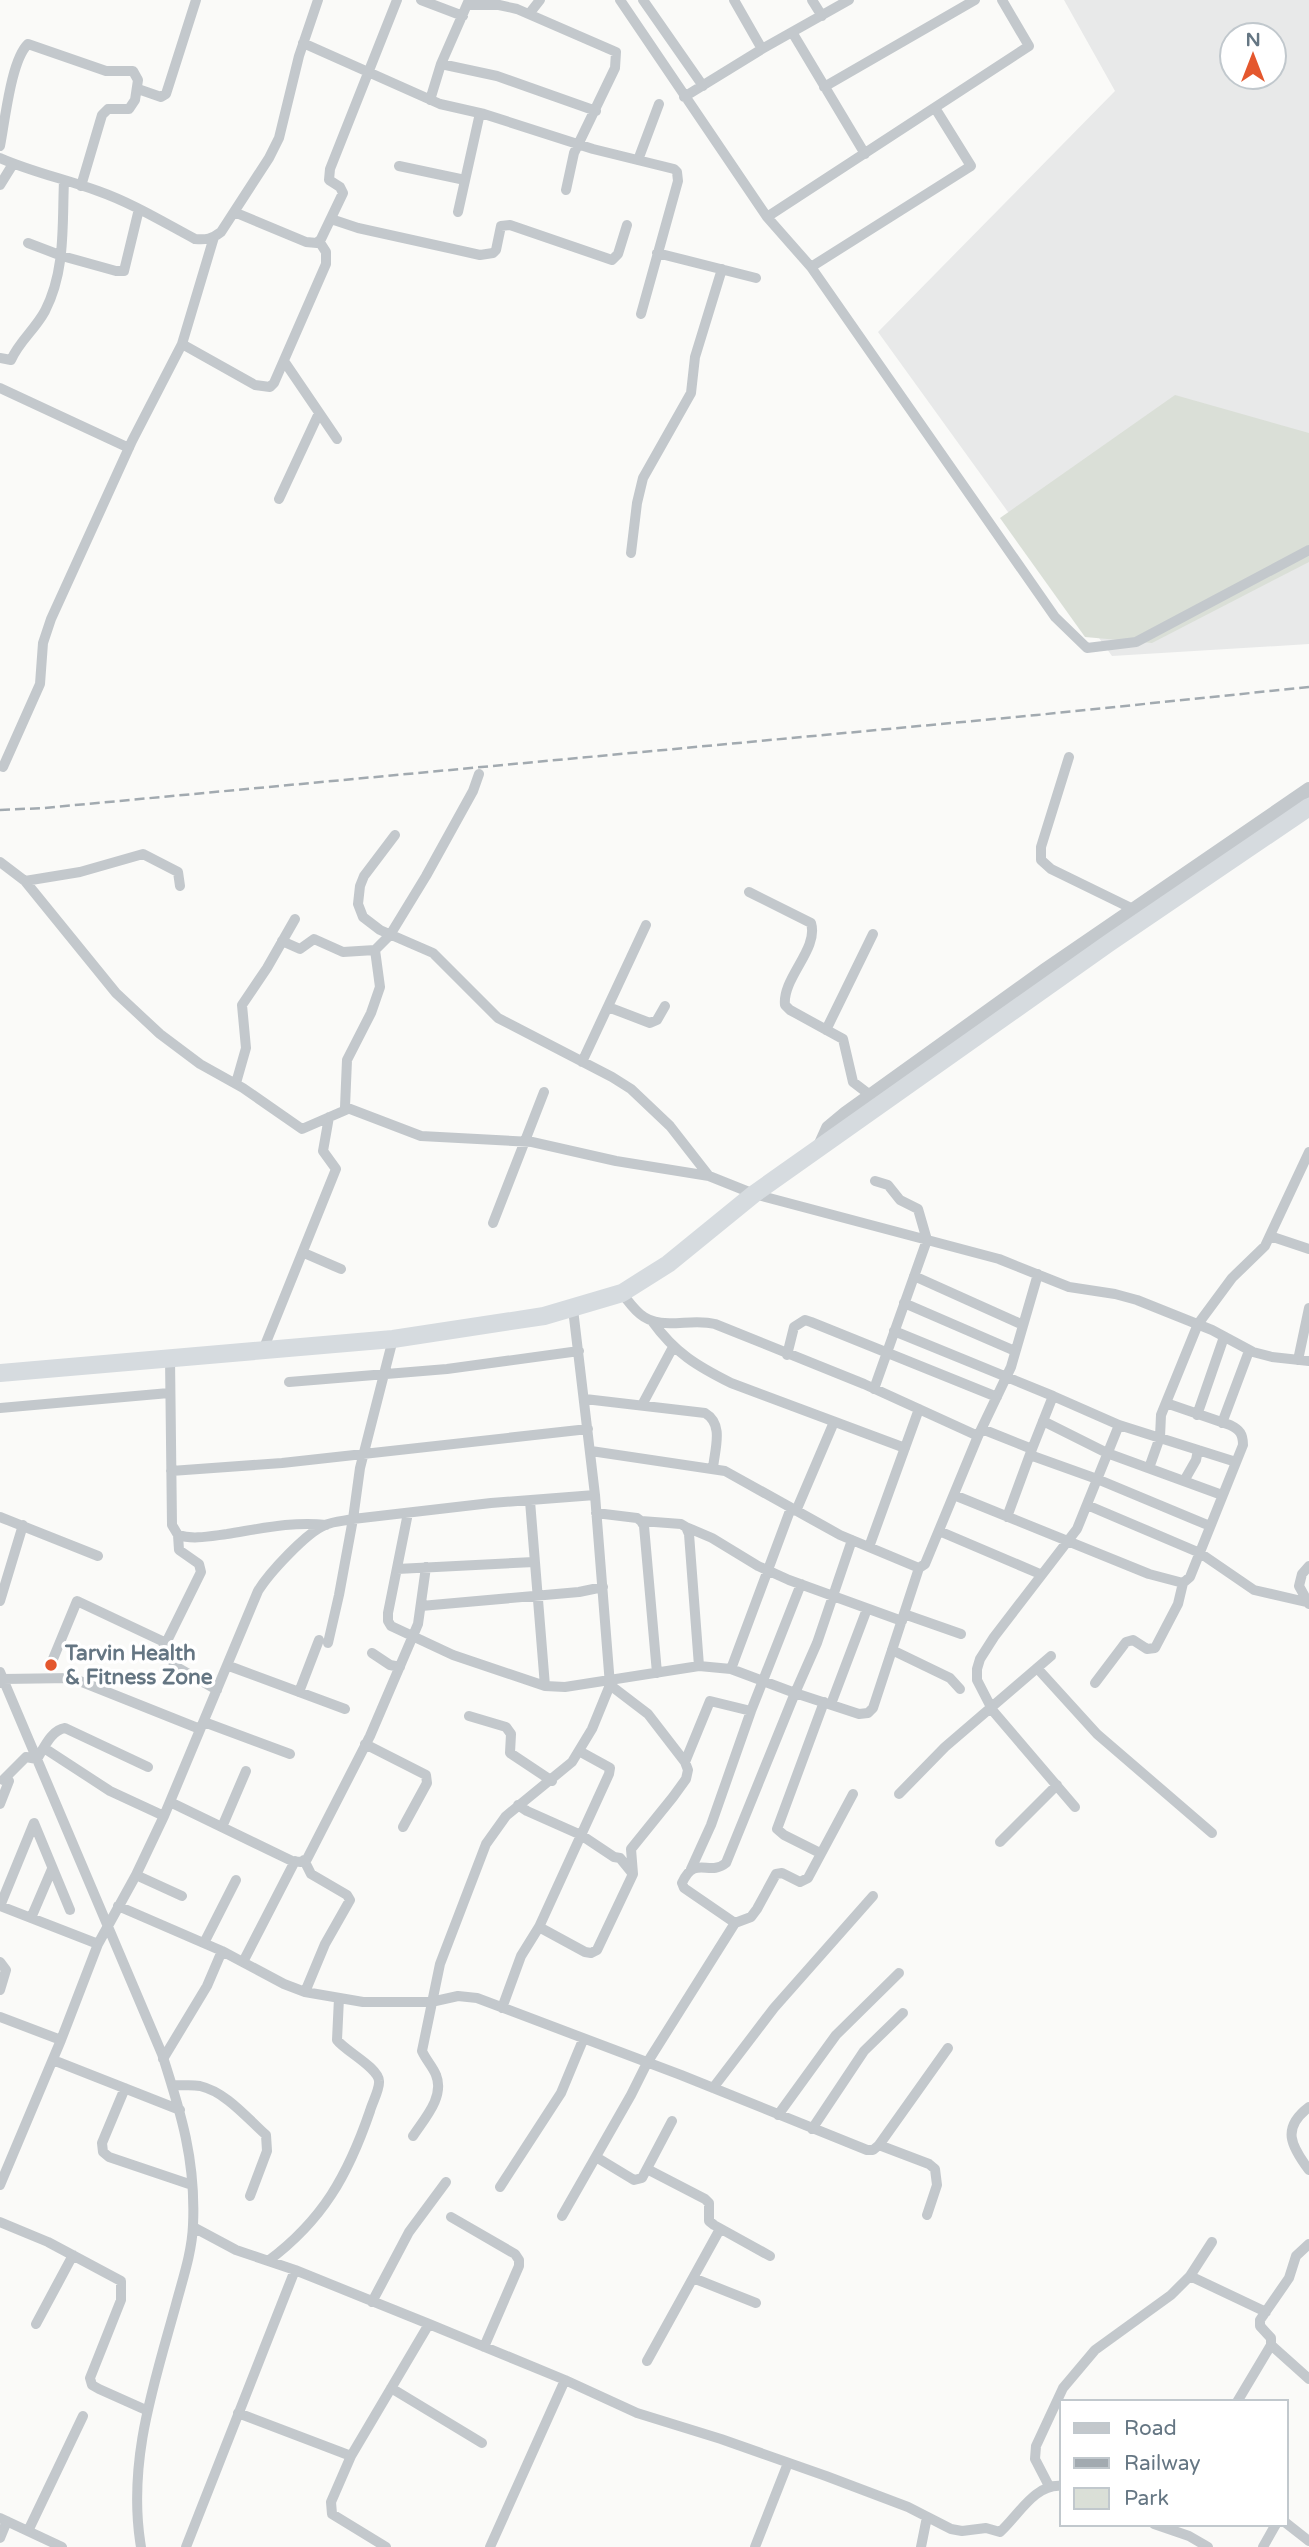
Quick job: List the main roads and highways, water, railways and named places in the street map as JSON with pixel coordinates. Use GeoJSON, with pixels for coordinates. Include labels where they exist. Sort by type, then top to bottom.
{"type":"FeatureCollection","features":[{"type":"Feature","properties":{"kind":"highway"},"geometry":{"type":"LineString","coordinates":[[0,1373],[393,1339],[515,1321],[573,1309],[622,1293],[668,1264],[754,1194],[819,1148],[1109,943],[1309,807]]}},
{"type":"Feature","properties":{"kind":"railway"},"geometry":{"type":"LineString","coordinates":[[0,810],[1037,715],[1309,687]]}},
{"type":"Feature","properties":{"kind":"place","name":"Tarvin Health & Fitness Zone"},"geometry":{"type":"Point","coordinates":[51,1665]}}]}
